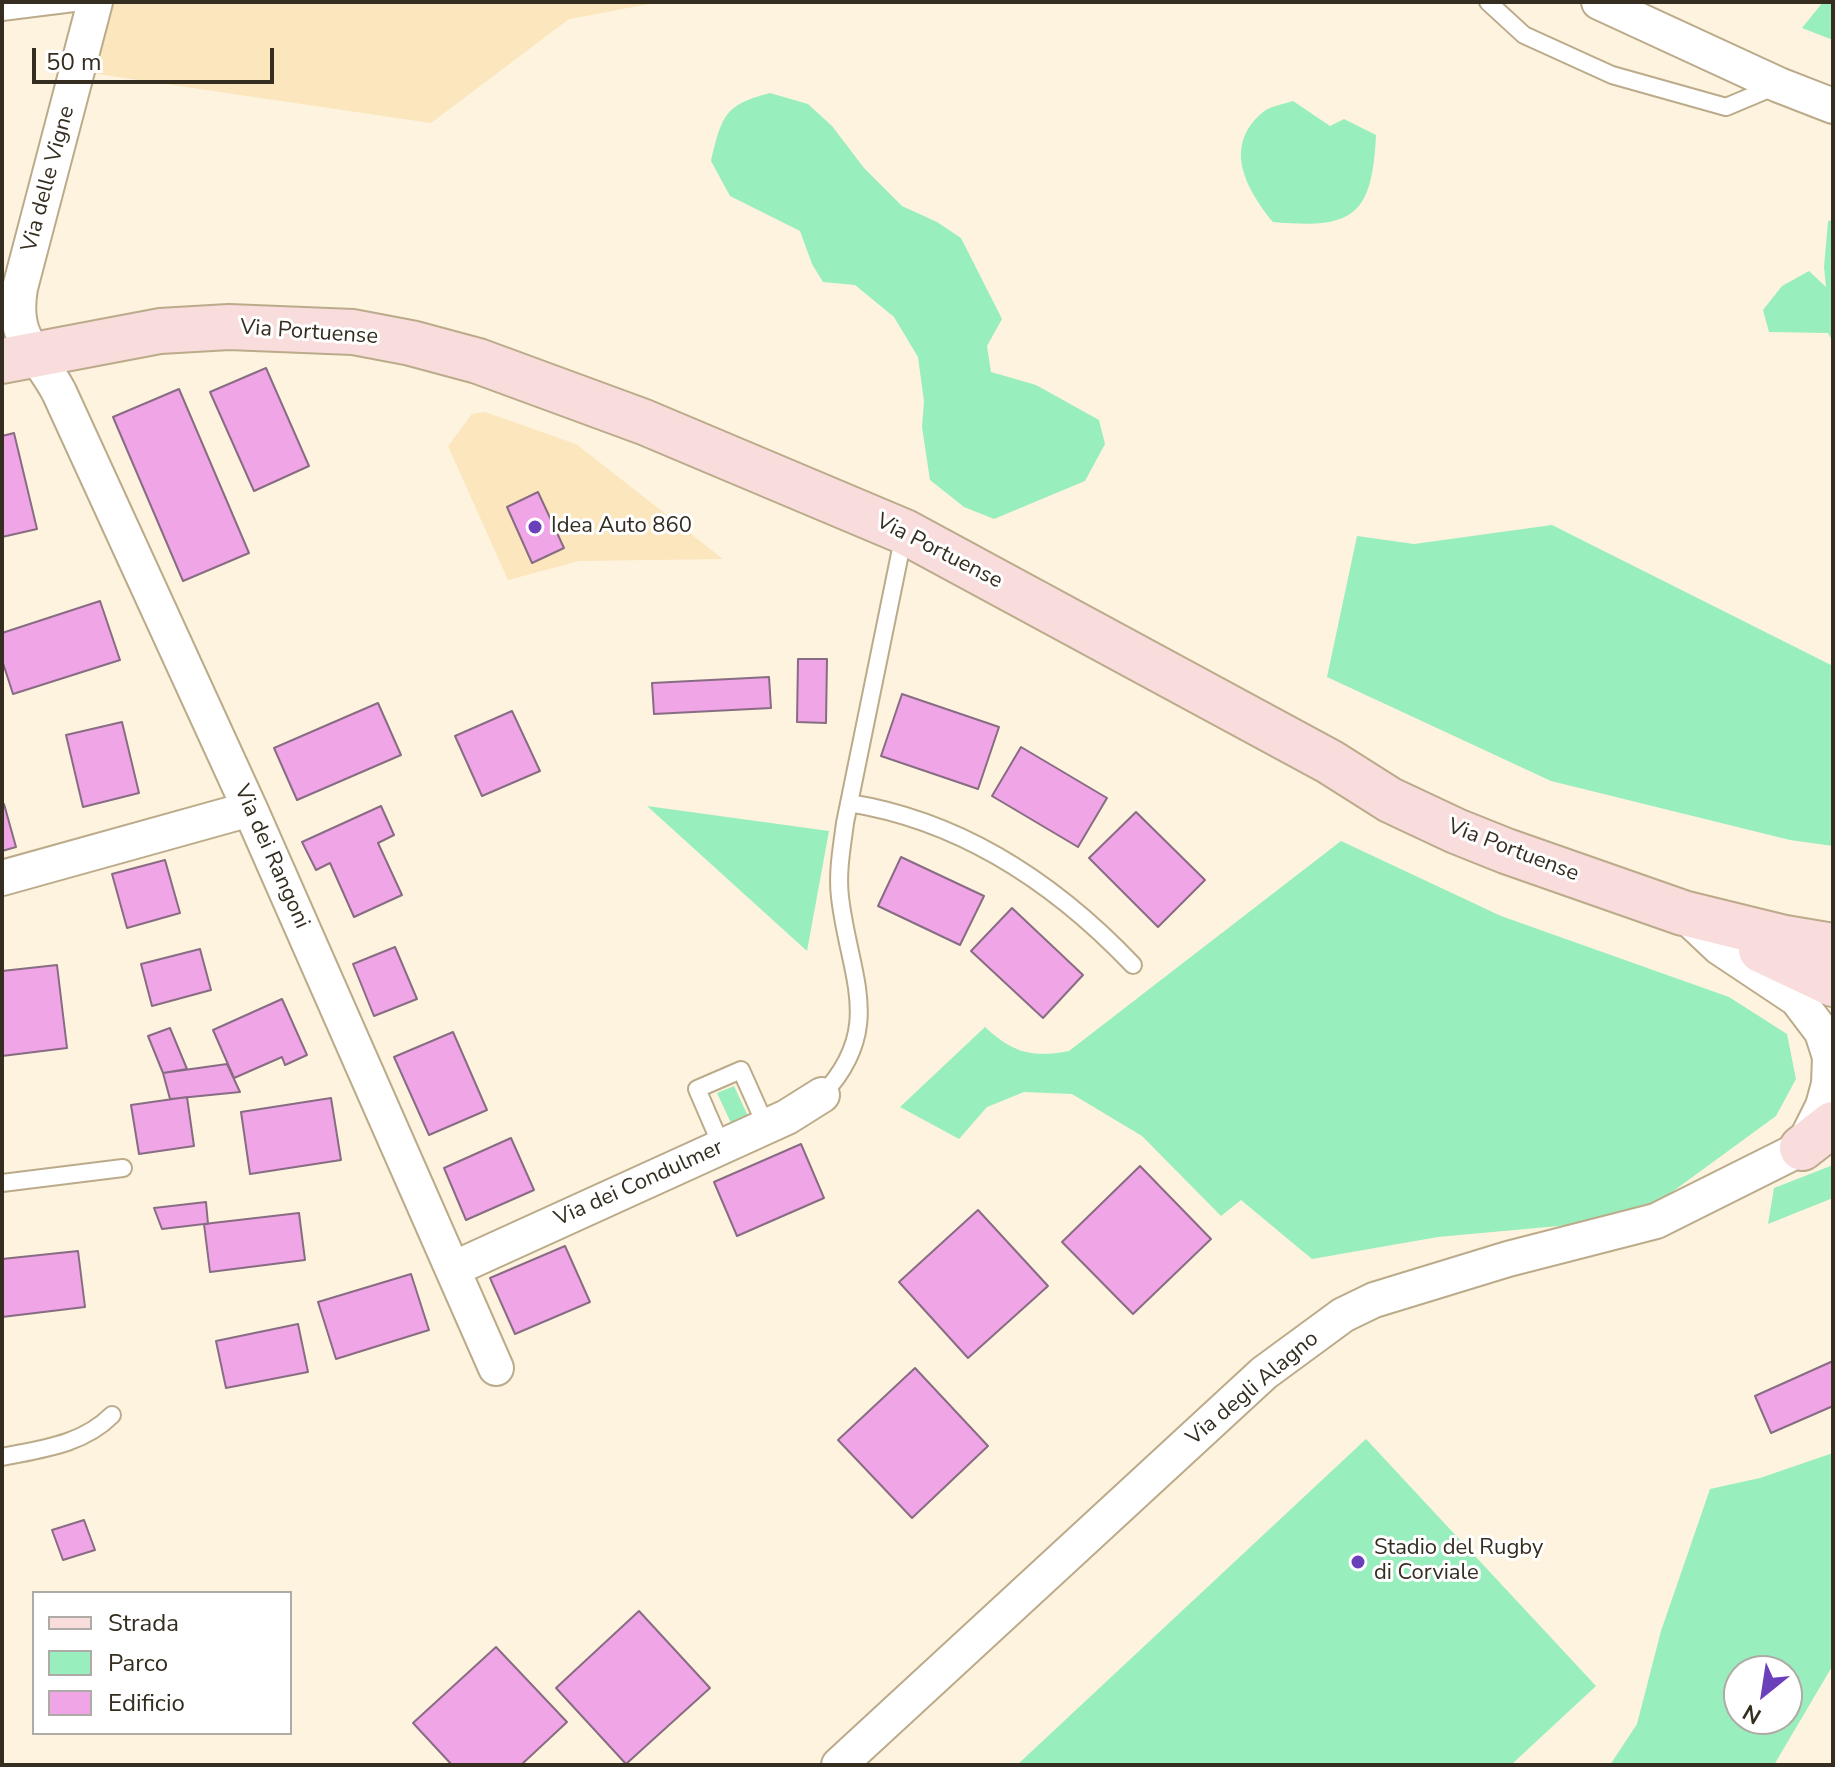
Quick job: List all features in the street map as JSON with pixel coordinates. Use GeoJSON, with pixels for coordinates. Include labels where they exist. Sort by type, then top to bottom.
{"type":"FeatureCollection","features":[{"type":"Feature","properties":{"kind":"main road","name":"Via Portuense"},"geometry":{"type":"LineString","coordinates":[[18,358],[119,337],[195,327],[333,330],[411,343],[478,361],[576,395],[905,532],[1316,755],[1390,800],[1456,831],[1683,913],[1785,938],[1833,946]]}},
{"type":"Feature","properties":{"kind":"main road"},"geometry":{"type":"LineString","coordinates":[[1683,913],[1833,984]]}},
{"type":"Feature","properties":{"kind":"street","name":"Via delle Vigne"},"geometry":{"type":"LineString","coordinates":[[18,358],[20,288],[95,2]]}},
{"type":"Feature","properties":{"kind":"street"},"geometry":{"type":"LineString","coordinates":[[1599,2],[1779,85],[1833,106]]}},
{"type":"Feature","properties":{"kind":"street","name":"Via dei Rangoni"},"geometry":{"type":"LineString","coordinates":[[18,358],[43,365],[59,392],[250,809],[496,1368]]}},
{"type":"Feature","properties":{"kind":"street"},"geometry":{"type":"LineString","coordinates":[[2,878],[250,809]]}},
{"type":"Feature","properties":{"kind":"street","name":"Via degli Alagno"},"geometry":{"type":"LineString","coordinates":[[839,1765],[1264,1373],[1343,1315],[1374,1300],[1508,1259],[1656,1221],[1823,1136],[1823,1106],[1829,1084],[1830,1057],[1813,1016],[1791,993],[1719,947],[1683,913]]}},
{"type":"Feature","properties":{"kind":"street","name":"Via dei Condulmer"},"geometry":{"type":"LineString","coordinates":[[453,1269],[722,1147],[822,1095]]}},
{"type":"Feature","properties":{"kind":"lane"},"geometry":{"type":"LineString","coordinates":[[2,12],[82,2]]}},
{"type":"Feature","properties":{"kind":"lane"},"geometry":{"type":"LineString","coordinates":[[1488,2],[1524,35],[1612,75],[1726,107],[1779,85]]}},
{"type":"Feature","properties":{"kind":"lane"},"geometry":{"type":"LineString","coordinates":[[822,1095],[845,1069],[858,1031],[859,1005],[839,892],[839,866],[849,803],[905,532]]}},
{"type":"Feature","properties":{"kind":"lane"},"geometry":{"type":"LineString","coordinates":[[849,803],[921,820],[990,850],[1059,896],[1133,965]]}},
{"type":"Feature","properties":{"kind":"lane"},"geometry":{"type":"LineString","coordinates":[[722,1147],[697,1089],[741,1070],[766,1126]]}},
{"type":"Feature","properties":{"kind":"lane"},"geometry":{"type":"LineString","coordinates":[[2,1183],[123,1168]]}},
{"type":"Feature","properties":{"kind":"lane"},"geometry":{"type":"LineString","coordinates":[[2,1457],[71,1442],[95,1430],[112,1415]]}},
{"type":"Feature","properties":{"kind":"shaded area"},"geometry":{"type":"Polygon","coordinates":[[[103,2],[660,2],[569,19],[431,123],[84,72],[103,2]]]}},
{"type":"Feature","properties":{"kind":"shaded area"},"geometry":{"type":"Polygon","coordinates":[[[485,412],[576,444],[723,559],[579,561],[508,580],[448,446],[472,414],[485,412]]]}},
{"type":"Feature","properties":{"kind":"green space"},"geometry":{"type":"Polygon","coordinates":[[[1823,2],[1833,2],[1833,40],[1802,28],[1823,2]]]}},
{"type":"Feature","properties":{"kind":"green space"},"geometry":{"type":"Polygon","coordinates":[[[770,93],[808,104],[832,126],[864,168],[902,206],[937,222],[961,238],[1002,319],[987,346],[991,372],[1036,385],[1099,420],[1105,444],[1085,481],[994,519],[964,507],[930,480],[922,427],[924,401],[918,357],[894,317],[855,285],[823,282],[812,264],[800,231],[730,196],[711,161],[727,115],[742,102],[770,93]]]}},
{"type":"Feature","properties":{"kind":"green space"},"geometry":{"type":"Polygon","coordinates":[[[1293,101],[1330,126],[1344,119],[1376,135],[1374,163],[1363,200],[1353,212],[1340,219],[1300,224],[1273,222],[1247,182],[1242,167],[1243,139],[1251,125],[1266,110],[1293,101]]]}},
{"type":"Feature","properties":{"kind":"green space"},"geometry":{"type":"Polygon","coordinates":[[[1833,220],[1833,342],[1828,333],[1769,332],[1763,310],[1782,286],[1809,271],[1826,287],[1824,267],[1828,221],[1833,220]]]}},
{"type":"Feature","properties":{"kind":"green space"},"geometry":{"type":"Polygon","coordinates":[[[1552,525],[1833,666],[1833,846],[1790,840],[1551,781],[1327,677],[1357,536],[1414,544],[1552,525]]]}},
{"type":"Feature","properties":{"kind":"green space"},"geometry":{"type":"Polygon","coordinates":[[[647,806],[829,831],[807,951],[647,806]]]}},
{"type":"Feature","properties":{"kind":"green space"},"geometry":{"type":"Polygon","coordinates":[[[1341,841],[1501,916],[1729,997],[1787,1034],[1796,1079],[1776,1116],[1635,1219],[1438,1237],[1312,1259],[1241,1200],[1221,1216],[1142,1136],[1072,1094],[1024,1092],[987,1107],[959,1139],[900,1107],[985,1027],[1005,1043],[1024,1051],[1044,1054],[1069,1051],[1341,841]]]}},
{"type":"Feature","properties":{"kind":"green space"},"geometry":{"type":"Polygon","coordinates":[[[734,1086],[748,1116],[731,1123],[717,1093],[734,1086]]]}},
{"type":"Feature","properties":{"kind":"green space"},"geometry":{"type":"Polygon","coordinates":[[[1833,1165],[1833,1198],[1768,1224],[1774,1188],[1833,1165]]]}},
{"type":"Feature","properties":{"kind":"green space","name":"Stadio del Rugby di Corviale"},"geometry":{"type":"Polygon","coordinates":[[[1366,1439],[1596,1686],[1511,1765],[1017,1765],[1366,1439]]]}},
{"type":"Feature","properties":{"kind":"green space"},"geometry":{"type":"Polygon","coordinates":[[[1833,1453],[1833,1665],[1803,1716],[1803,1655],[1723,1655],[1723,1735],[1792,1735],[1774,1765],[1610,1765],[1637,1724],[1661,1631],[1710,1489],[1760,1478],[1833,1453]]]}},
{"type":"Feature","properties":{"kind":"building"},"geometry":{"type":"Polygon","coordinates":[[[266,368],[309,466],[254,491],[210,392],[266,368]]]}},
{"type":"Feature","properties":{"kind":"building"},"geometry":{"type":"Polygon","coordinates":[[[179,389],[249,553],[183,581],[113,417],[179,389]]]}},
{"type":"Feature","properties":{"kind":"building"},"geometry":{"type":"Polygon","coordinates":[[[14,433],[37,529],[2,537],[2,436],[14,433]]]}},
{"type":"Feature","properties":{"kind":"building","name":"Idea Auto 860"},"geometry":{"type":"Polygon","coordinates":[[[538,492],[564,548],[532,563],[507,507],[538,492]]]}},
{"type":"Feature","properties":{"kind":"building"},"geometry":{"type":"Polygon","coordinates":[[[100,601],[120,660],[13,694],[2,660],[2,633],[100,601]]]}},
{"type":"Feature","properties":{"kind":"building"},"geometry":{"type":"Polygon","coordinates":[[[798,659],[827,659],[826,723],[797,722],[798,659]]]}},
{"type":"Feature","properties":{"kind":"building"},"geometry":{"type":"Polygon","coordinates":[[[769,677],[771,708],[654,714],[652,683],[769,677]]]}},
{"type":"Feature","properties":{"kind":"building"},"geometry":{"type":"Polygon","coordinates":[[[902,694],[999,727],[978,789],[881,756],[902,694]]]}},
{"type":"Feature","properties":{"kind":"building"},"geometry":{"type":"Polygon","coordinates":[[[378,703],[401,755],[297,800],[274,748],[378,703]]]}},
{"type":"Feature","properties":{"kind":"building"},"geometry":{"type":"Polygon","coordinates":[[[512,711],[540,771],[482,796],[455,736],[512,711]]]}},
{"type":"Feature","properties":{"kind":"building"},"geometry":{"type":"Polygon","coordinates":[[[122,722],[139,793],[83,807],[66,735],[122,722]]]}},
{"type":"Feature","properties":{"kind":"building"},"geometry":{"type":"Polygon","coordinates":[[[1021,747],[1107,798],[1078,847],[992,796],[1021,747]]]}},
{"type":"Feature","properties":{"kind":"building"},"geometry":{"type":"Polygon","coordinates":[[[2,804],[16,847],[2,851],[2,804]]]}},
{"type":"Feature","properties":{"kind":"building"},"geometry":{"type":"Polygon","coordinates":[[[381,806],[394,835],[378,843],[402,895],[354,917],[330,863],[316,870],[302,842],[381,806]]]}},
{"type":"Feature","properties":{"kind":"building"},"geometry":{"type":"Polygon","coordinates":[[[1136,812],[1205,880],[1158,927],[1089,858],[1136,812]]]}},
{"type":"Feature","properties":{"kind":"building"},"geometry":{"type":"Polygon","coordinates":[[[901,857],[984,896],[960,945],[878,906],[901,857]]]}},
{"type":"Feature","properties":{"kind":"building"},"geometry":{"type":"Polygon","coordinates":[[[165,860],[180,913],[127,928],[112,874],[165,860]]]}},
{"type":"Feature","properties":{"kind":"building"},"geometry":{"type":"Polygon","coordinates":[[[1012,908],[1083,975],[1043,1018],[971,951],[1012,908]]]}},
{"type":"Feature","properties":{"kind":"building"},"geometry":{"type":"Polygon","coordinates":[[[395,947],[417,999],[374,1016],[353,964],[395,947]]]}},
{"type":"Feature","properties":{"kind":"building"},"geometry":{"type":"Polygon","coordinates":[[[200,949],[211,990],[152,1006],[141,964],[200,949]]]}},
{"type":"Feature","properties":{"kind":"building"},"geometry":{"type":"Polygon","coordinates":[[[57,965],[67,1048],[2,1056],[2,971],[57,965]]]}},
{"type":"Feature","properties":{"kind":"building"},"geometry":{"type":"Polygon","coordinates":[[[282,999],[307,1055],[285,1065],[282,1057],[234,1078],[213,1030],[282,999]]]}},
{"type":"Feature","properties":{"kind":"building"},"geometry":{"type":"Polygon","coordinates":[[[170,1028],[187,1069],[163,1073],[148,1036],[170,1028]]]}},
{"type":"Feature","properties":{"kind":"building"},"geometry":{"type":"Polygon","coordinates":[[[453,1032],[487,1110],[429,1135],[394,1057],[453,1032]]]}},
{"type":"Feature","properties":{"kind":"building"},"geometry":{"type":"Polygon","coordinates":[[[227,1064],[240,1092],[170,1099],[163,1073],[227,1064]]]}},
{"type":"Feature","properties":{"kind":"building"},"geometry":{"type":"Polygon","coordinates":[[[187,1097],[194,1146],[139,1154],[131,1105],[187,1097]]]}},
{"type":"Feature","properties":{"kind":"building"},"geometry":{"type":"Polygon","coordinates":[[[331,1098],[341,1160],[250,1174],[241,1112],[331,1098]]]}},
{"type":"Feature","properties":{"kind":"building"},"geometry":{"type":"Polygon","coordinates":[[[511,1138],[534,1190],[466,1220],[444,1168],[511,1138]]]}},
{"type":"Feature","properties":{"kind":"building"},"geometry":{"type":"Polygon","coordinates":[[[801,1144],[824,1198],[737,1236],[714,1182],[801,1144]]]}},
{"type":"Feature","properties":{"kind":"building"},"geometry":{"type":"Polygon","coordinates":[[[1140,1166],[1211,1239],[1133,1314],[1062,1242],[1140,1166]]]}},
{"type":"Feature","properties":{"kind":"building"},"geometry":{"type":"Polygon","coordinates":[[[206,1202],[208,1224],[162,1229],[154,1208],[206,1202]]]}},
{"type":"Feature","properties":{"kind":"building"},"geometry":{"type":"Polygon","coordinates":[[[978,1210],[1048,1286],[968,1358],[899,1282],[978,1210]]]}},
{"type":"Feature","properties":{"kind":"building"},"geometry":{"type":"Polygon","coordinates":[[[299,1213],[305,1260],[210,1272],[204,1224],[299,1213]]]}},
{"type":"Feature","properties":{"kind":"building"},"geometry":{"type":"Polygon","coordinates":[[[565,1246],[590,1302],[515,1334],[490,1278],[565,1246]]]}},
{"type":"Feature","properties":{"kind":"building"},"geometry":{"type":"Polygon","coordinates":[[[78,1251],[85,1307],[2,1317],[2,1259],[78,1251]]]}},
{"type":"Feature","properties":{"kind":"building"},"geometry":{"type":"Polygon","coordinates":[[[411,1274],[429,1330],[336,1359],[318,1302],[411,1274]]]}},
{"type":"Feature","properties":{"kind":"building"},"geometry":{"type":"Polygon","coordinates":[[[298,1324],[308,1372],[226,1388],[216,1341],[298,1324]]]}},
{"type":"Feature","properties":{"kind":"building"},"geometry":{"type":"Polygon","coordinates":[[[1833,1361],[1833,1406],[1771,1433],[1755,1396],[1833,1361]]]}},
{"type":"Feature","properties":{"kind":"building"},"geometry":{"type":"Polygon","coordinates":[[[915,1368],[988,1446],[912,1518],[838,1440],[915,1368]]]}},
{"type":"Feature","properties":{"kind":"building"},"geometry":{"type":"Polygon","coordinates":[[[84,1520],[95,1550],[63,1560],[52,1530],[84,1520]]]}},
{"type":"Feature","properties":{"kind":"building"},"geometry":{"type":"Polygon","coordinates":[[[639,1611],[710,1688],[626,1764],[556,1688],[639,1611]]]}},
{"type":"Feature","properties":{"kind":"building"},"geometry":{"type":"Polygon","coordinates":[[[496,1647],[567,1722],[521,1765],[452,1765],[413,1723],[496,1647]]]}},
{"type":"Feature","properties":{"kind":"place","name":"Idea Auto 860"},"geometry":{"type":"Point","coordinates":[535,527]}},
{"type":"Feature","properties":{"kind":"place","name":"Stadio del Rugby di Corviale"},"geometry":{"type":"Point","coordinates":[1358,1562]}}]}
